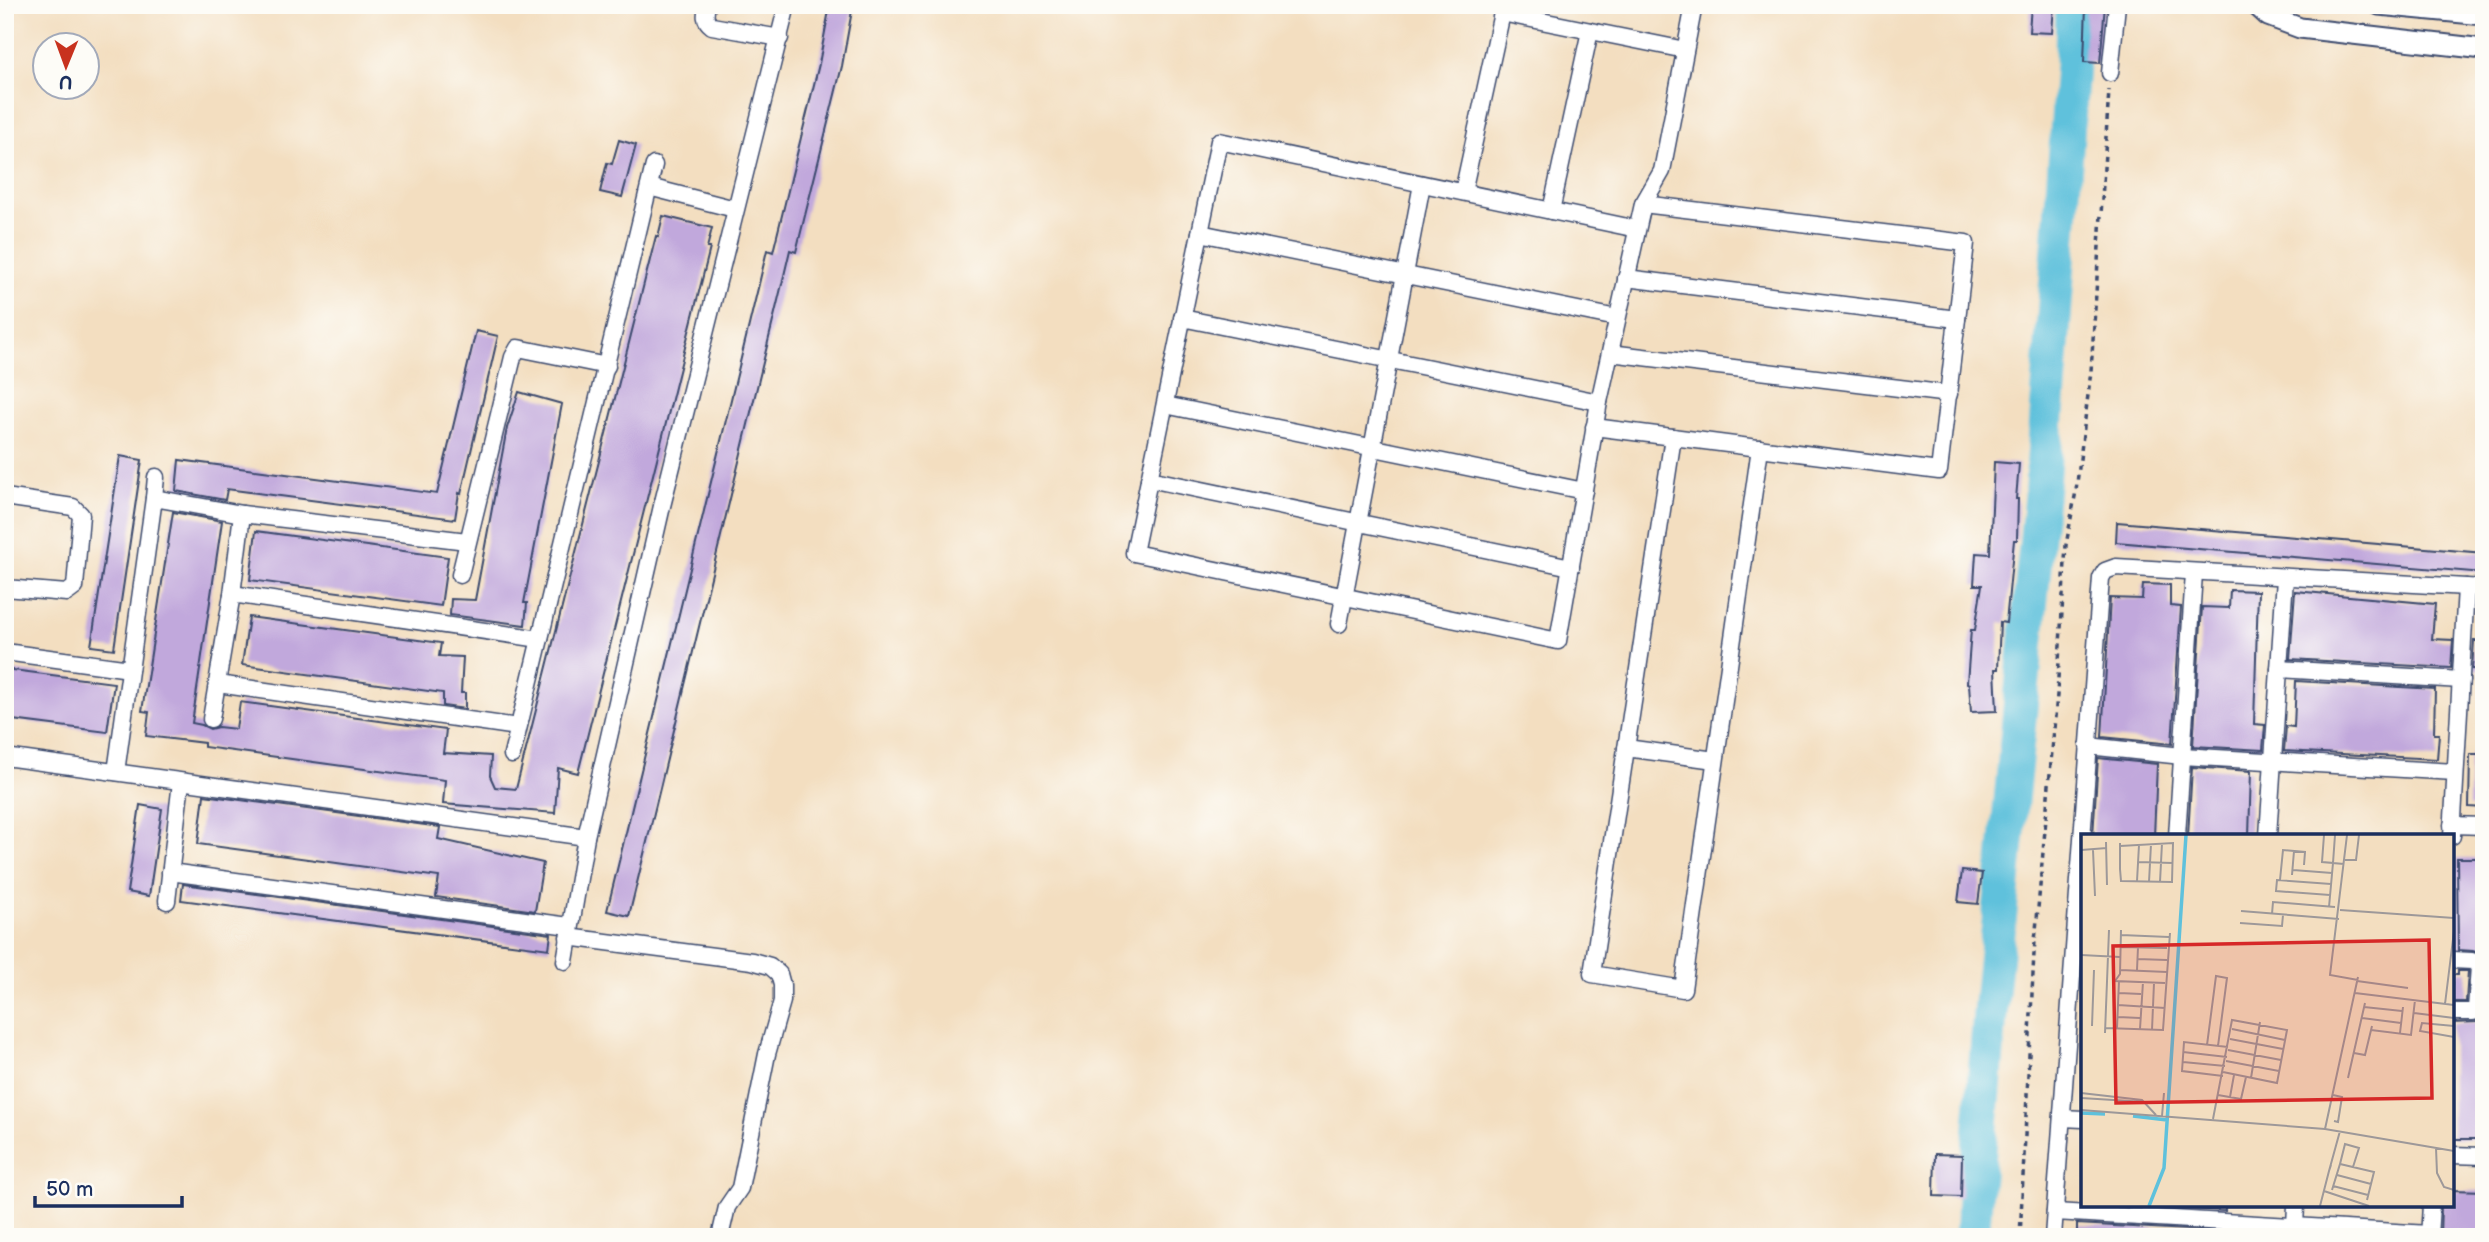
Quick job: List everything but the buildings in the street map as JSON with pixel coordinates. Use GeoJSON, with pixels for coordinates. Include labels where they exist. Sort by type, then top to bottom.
{"type":"FeatureCollection","features":[{"type":"Feature","properties":{"kind":"street"},"geometry":{"type":"LineString","coordinates":[[707,5],[705,16],[712,26],[780,38]]}},
{"type":"Feature","properties":{"kind":"street"},"geometry":{"type":"LineString","coordinates":[[565,961],[586,837],[662,506],[788,5]]}},
{"type":"Feature","properties":{"kind":"street"},"geometry":{"type":"LineString","coordinates":[[1637,229],[1219,141],[1134,553],[1558,641],[1599,402],[1643,204],[1662,171],[1694,5]]}},
{"type":"Feature","properties":{"kind":"street"},"geometry":{"type":"LineString","coordinates":[[2110,74],[2118,5]]}},
{"type":"Feature","properties":{"kind":"street"},"geometry":{"type":"LineString","coordinates":[[2256,5],[2267,16],[2300,28],[2484,49]]}},
{"type":"Feature","properties":{"kind":"street"},"geometry":{"type":"LineString","coordinates":[[2379,5],[2484,15]]}},
{"type":"Feature","properties":{"kind":"street"},"geometry":{"type":"LineString","coordinates":[[1463,192],[1502,13],[1685,50]]}},
{"type":"Feature","properties":{"kind":"street"},"geometry":{"type":"LineString","coordinates":[[1551,211],[1590,31]]}},
{"type":"Feature","properties":{"kind":"street"},"geometry":{"type":"LineString","coordinates":[[512,755],[654,165]]}},
{"type":"Feature","properties":{"kind":"street"},"geometry":{"type":"LineString","coordinates":[[1339,624],[1422,184]]}},
{"type":"Feature","properties":{"kind":"street"},"geometry":{"type":"LineString","coordinates":[[649,187],[735,209]]}},
{"type":"Feature","properties":{"kind":"street"},"geometry":{"type":"LineString","coordinates":[[1594,427],[1939,471],[1966,243],[1643,204]]}},
{"type":"Feature","properties":{"kind":"street"},"geometry":{"type":"LineString","coordinates":[[1200,233],[1617,318]]}},
{"type":"Feature","properties":{"kind":"street"},"geometry":{"type":"LineString","coordinates":[[1626,278],[1957,319]]}},
{"type":"Feature","properties":{"kind":"street"},"geometry":{"type":"LineString","coordinates":[[1182,318],[1599,402]]}},
{"type":"Feature","properties":{"kind":"street"},"geometry":{"type":"LineString","coordinates":[[460,575],[513,357],[518,348],[607,366]]}},
{"type":"Feature","properties":{"kind":"street"},"geometry":{"type":"LineString","coordinates":[[1610,352],[1949,394]]}},
{"type":"Feature","properties":{"kind":"street"},"geometry":{"type":"LineString","coordinates":[[1165,405],[1584,491]]}},
{"type":"Feature","properties":{"kind":"street"},"geometry":{"type":"LineString","coordinates":[[1673,438],[1592,974],[1683,989],[1760,448]]}},
{"type":"Feature","properties":{"kind":"street"},"geometry":{"type":"LineString","coordinates":[[116,772],[156,477]]}},
{"type":"Feature","properties":{"kind":"street"},"geometry":{"type":"LineString","coordinates":[[1149,479],[1571,567]]}},
{"type":"Feature","properties":{"kind":"street"},"geometry":{"type":"LineString","coordinates":[[5,497],[73,507],[81,515],[82,529],[75,587],[67,593],[5,588]]}},
{"type":"Feature","properties":{"kind":"street"},"geometry":{"type":"LineString","coordinates":[[154,498],[242,514],[467,541]]}},
{"type":"Feature","properties":{"kind":"street"},"geometry":{"type":"LineString","coordinates":[[211,719],[242,514]]}},
{"type":"Feature","properties":{"kind":"street"},"geometry":{"type":"LineString","coordinates":[[2084,834],[2101,578],[2105,571],[2116,567],[2484,588]]}},
{"type":"Feature","properties":{"kind":"street"},"geometry":{"type":"LineString","coordinates":[[2177,834],[2194,573]]}},
{"type":"Feature","properties":{"kind":"street"},"geometry":{"type":"LineString","coordinates":[[2267,834],[2285,578]]}},
{"type":"Feature","properties":{"kind":"street"},"geometry":{"type":"LineString","coordinates":[[2466,587],[2452,830],[2484,826]]}},
{"type":"Feature","properties":{"kind":"street"},"geometry":{"type":"LineString","coordinates":[[232,594],[540,639]]}},
{"type":"Feature","properties":{"kind":"street"},"geometry":{"type":"LineString","coordinates":[[5,652],[130,669]]}},
{"type":"Feature","properties":{"kind":"street"},"geometry":{"type":"LineString","coordinates":[[2279,669],[2461,680]]}},
{"type":"Feature","properties":{"kind":"street"},"geometry":{"type":"LineString","coordinates":[[218,684],[518,727]]}},
{"type":"Feature","properties":{"kind":"street"},"geometry":{"type":"LineString","coordinates":[[2088,746],[2182,757],[2455,772]]}},
{"type":"Feature","properties":{"kind":"street"},"geometry":{"type":"LineString","coordinates":[[1626,748],[1715,760]]}},
{"type":"Feature","properties":{"kind":"street"},"geometry":{"type":"LineString","coordinates":[[5,757],[586,837]]}},
{"type":"Feature","properties":{"kind":"street"},"geometry":{"type":"LineString","coordinates":[[167,901],[181,782]]}},
{"type":"Feature","properties":{"kind":"street"},"geometry":{"type":"LineString","coordinates":[[170,872],[569,932],[770,966],[779,974],[782,1001],[767,1054],[740,1188],[723,1217],[720,1237]]}},
{"type":"Feature","properties":{"kind":"street"},"geometry":{"type":"LineString","coordinates":[[2053,1237],[2062,1118],[2076,1029],[2081,895]]}},
{"type":"Feature","properties":{"kind":"street"},"geometry":{"type":"LineString","coordinates":[[2454,960],[2472,961],[2479,966],[2476,1009],[2473,1012],[2454,1012]]}},
{"type":"Feature","properties":{"kind":"street"},"geometry":{"type":"LineString","coordinates":[[2062,1118],[2081,1119]]}},
{"type":"Feature","properties":{"kind":"street"},"geometry":{"type":"LineString","coordinates":[[2454,1155],[2484,1156]]}},
{"type":"Feature","properties":{"kind":"street"},"geometry":{"type":"LineString","coordinates":[[2295,1226],[2296,1207]]}},
{"type":"Feature","properties":{"kind":"street"},"geometry":{"type":"LineString","coordinates":[[2055,1212],[2429,1235],[2431,1207]]}},
{"type":"Feature","properties":{"kind":"path"},"geometry":{"type":"LineString","coordinates":[[2020,1237],[2034,953],[2057,695],[2066,545],[2076,491],[2091,371],[2110,74]]}},
{"type":"Feature","properties":{"kind":"waterway"},"geometry":{"type":"LineString","coordinates":[[1972,1237],[1990,1014],[2042,486],[2072,65],[2073,5]]}}]}
